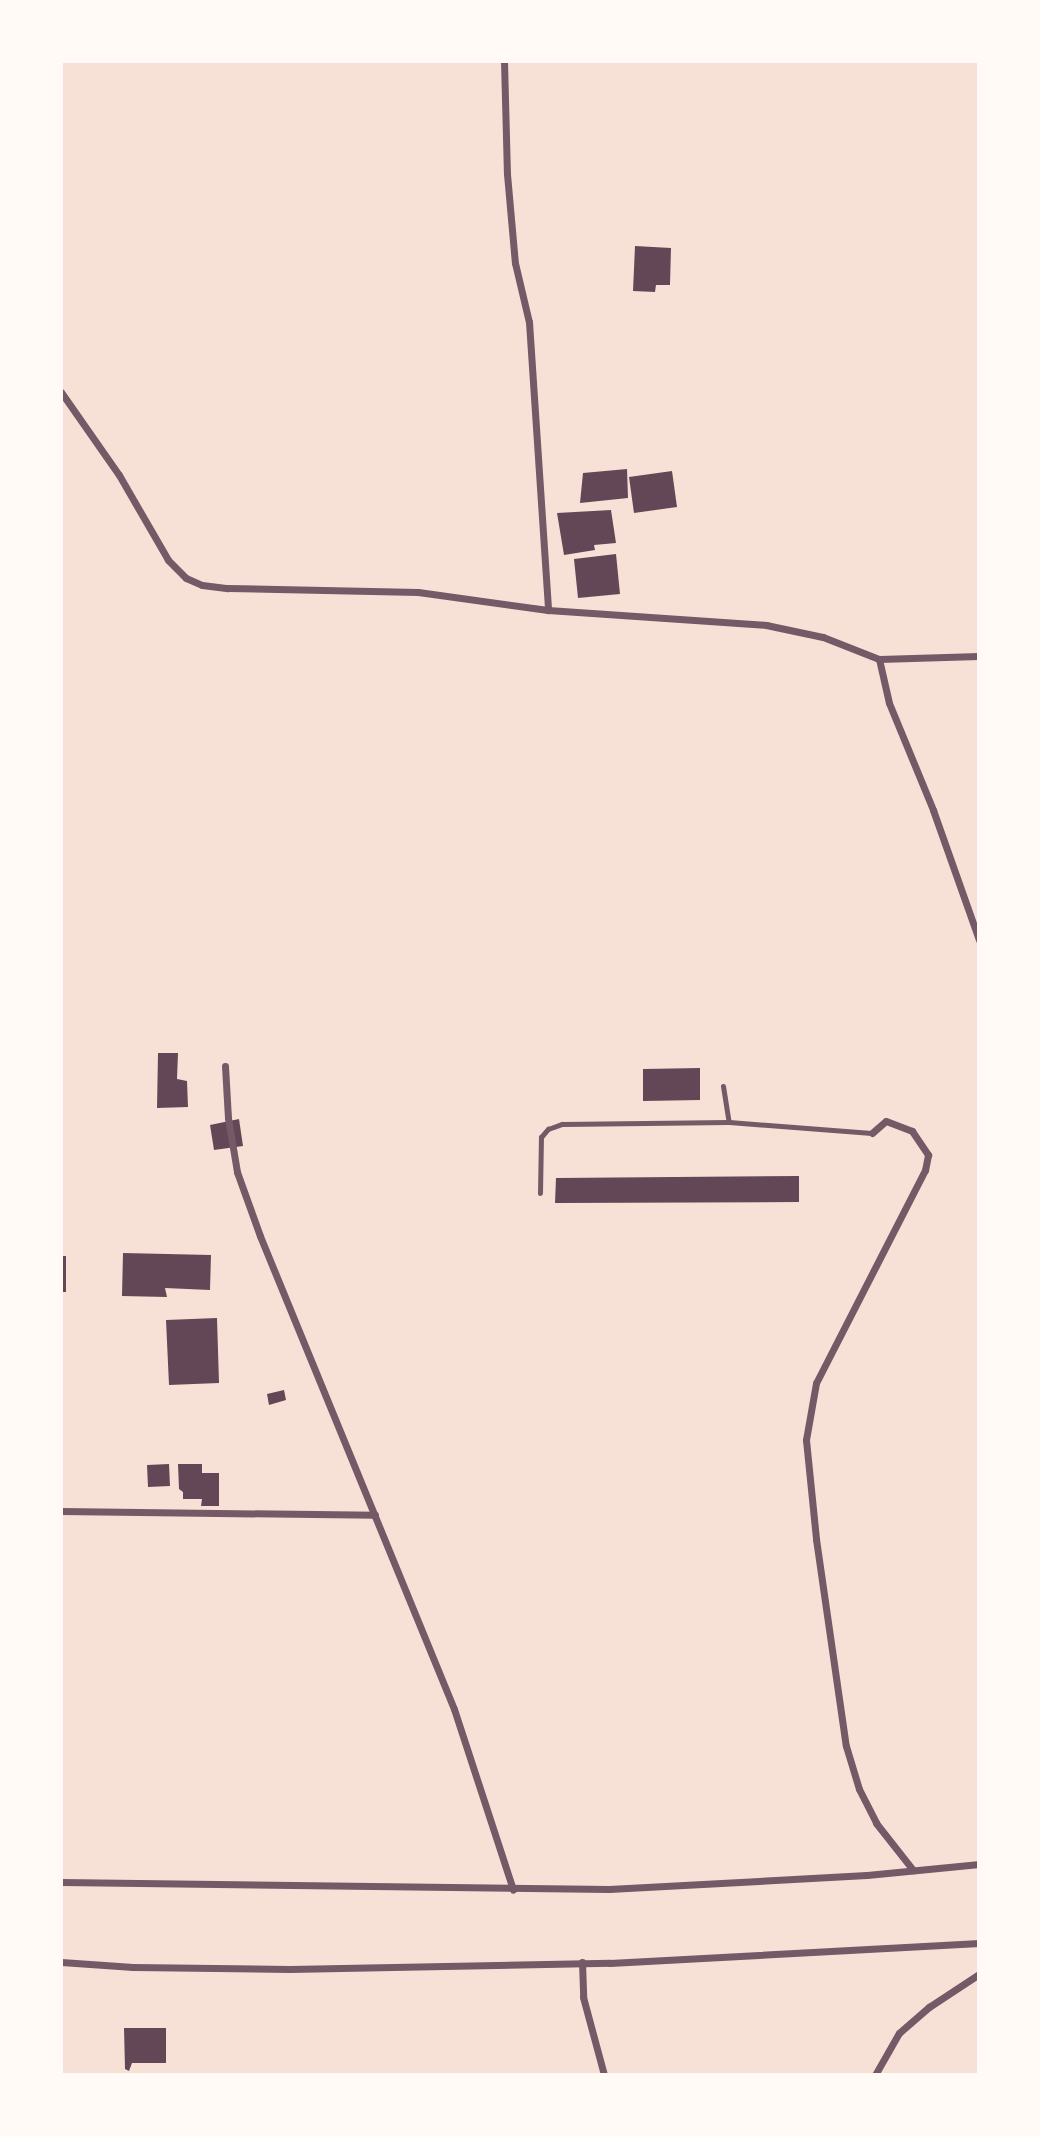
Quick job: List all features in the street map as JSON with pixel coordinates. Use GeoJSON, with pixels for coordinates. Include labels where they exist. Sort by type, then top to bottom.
{"type":"FeatureCollection","features":[{"type":"Feature","properties":{"kind":"street"},"geometry":{"type":"LineString","coordinates":[[503,61],[507,174],[515,263],[529,322],[548,610]]}},
{"type":"Feature","properties":{"kind":"street"},"geometry":{"type":"LineString","coordinates":[[61,392],[119,475],[158,545],[186,578],[202,584],[229,588],[418,592],[548,610],[766,625],[823,637],[879,659],[979,656]]}},
{"type":"Feature","properties":{"kind":"street"},"geometry":{"type":"LineString","coordinates":[[879,659],[889,703],[933,810],[978,936]]}},
{"type":"Feature","properties":{"kind":"street"},"geometry":{"type":"LineString","coordinates":[[225,1066],[228,1118],[237,1172],[260,1236],[454,1709],[513,1890]]}},
{"type":"Feature","properties":{"kind":"street"},"geometry":{"type":"LineString","coordinates":[[873,1133],[886,1121],[912,1131],[928,1155],[925,1170],[816,1383],[806,1440],[816,1539],[846,1746],[859,1789],[876,1823],[913,1870]]}},
{"type":"Feature","properties":{"kind":"street"},"geometry":{"type":"LineString","coordinates":[[61,1511],[375,1515]]}},
{"type":"Feature","properties":{"kind":"street"},"geometry":{"type":"LineString","coordinates":[[61,1882],[513,1890],[665,1887],[979,1864]]}},
{"type":"Feature","properties":{"kind":"street"},"geometry":{"type":"LineString","coordinates":[[61,1962],[133,1967],[290,1969],[582,1962],[979,1943]]}},
{"type":"Feature","properties":{"kind":"street"},"geometry":{"type":"LineString","coordinates":[[582,1962],[583,1997],[604,2075]]}},
{"type":"Feature","properties":{"kind":"street"},"geometry":{"type":"LineString","coordinates":[[875,2075],[900,2033],[929,2007],[979,1974]]}},
{"type":"Feature","properties":{"kind":"lane"},"geometry":{"type":"LineString","coordinates":[[723,1086],[723,1101],[729,1122]]}},
{"type":"Feature","properties":{"kind":"lane"},"geometry":{"type":"LineString","coordinates":[[540,1193],[541,1137],[548,1129],[562,1124],[729,1122],[873,1133]]}},
{"type":"Feature","properties":{"kind":"building"},"geometry":{"type":"Polygon","coordinates":[[[635,246],[671,248],[670,285],[656,285],[655,292],[633,291],[635,246]]]}},
{"type":"Feature","properties":{"kind":"building"},"geometry":{"type":"Polygon","coordinates":[[[627,469],[628,498],[580,503],[583,473],[627,469]]]}},
{"type":"Feature","properties":{"kind":"building"},"geometry":{"type":"Polygon","coordinates":[[[672,471],[677,507],[634,513],[629,477],[672,471]]]}},
{"type":"Feature","properties":{"kind":"building"},"geometry":{"type":"Polygon","coordinates":[[[611,510],[616,543],[594,545],[595,550],[564,555],[557,513],[611,510]]]}},
{"type":"Feature","properties":{"kind":"building"},"geometry":{"type":"Polygon","coordinates":[[[616,554],[620,594],[578,598],[574,559],[616,554]]]}},
{"type":"Feature","properties":{"kind":"building"},"geometry":{"type":"Polygon","coordinates":[[[158,1053],[178,1053],[177,1079],[187,1081],[188,1107],[157,1108],[158,1053]]]}},
{"type":"Feature","properties":{"kind":"building"},"geometry":{"type":"Polygon","coordinates":[[[700,1068],[700,1100],[643,1101],[643,1069],[700,1068]]]}},
{"type":"Feature","properties":{"kind":"building"},"geometry":{"type":"Polygon","coordinates":[[[239,1119],[243,1146],[214,1150],[210,1125],[239,1119]]]}},
{"type":"Feature","properties":{"kind":"building"},"geometry":{"type":"Polygon","coordinates":[[[799,1176],[799,1202],[555,1203],[556,1178],[799,1176]]]}},
{"type":"Feature","properties":{"kind":"building"},"geometry":{"type":"Polygon","coordinates":[[[123,1253],[211,1255],[210,1290],[165,1288],[167,1297],[122,1296],[123,1253]]]}},
{"type":"Feature","properties":{"kind":"building"},"geometry":{"type":"Polygon","coordinates":[[[61,1256],[66,1256],[66,1292],[61,1292],[61,1256]]]}},
{"type":"Feature","properties":{"kind":"building"},"geometry":{"type":"Polygon","coordinates":[[[217,1318],[219,1383],[169,1385],[166,1320],[217,1318]]]}},
{"type":"Feature","properties":{"kind":"building"},"geometry":{"type":"Polygon","coordinates":[[[284,1390],[286,1400],[269,1405],[267,1394],[284,1390]]]}},
{"type":"Feature","properties":{"kind":"building"},"geometry":{"type":"Polygon","coordinates":[[[169,1464],[170,1486],[148,1487],[147,1465],[169,1464]]]}},
{"type":"Feature","properties":{"kind":"building"},"geometry":{"type":"Polygon","coordinates":[[[178,1464],[202,1464],[202,1473],[219,1473],[219,1506],[201,1506],[202,1499],[183,1499],[183,1492],[179,1489],[178,1464]]]}},
{"type":"Feature","properties":{"kind":"building"},"geometry":{"type":"Polygon","coordinates":[[[124,2028],[166,2028],[166,2063],[132,2063],[129,2071],[125,2069],[124,2028]]]}}]}
